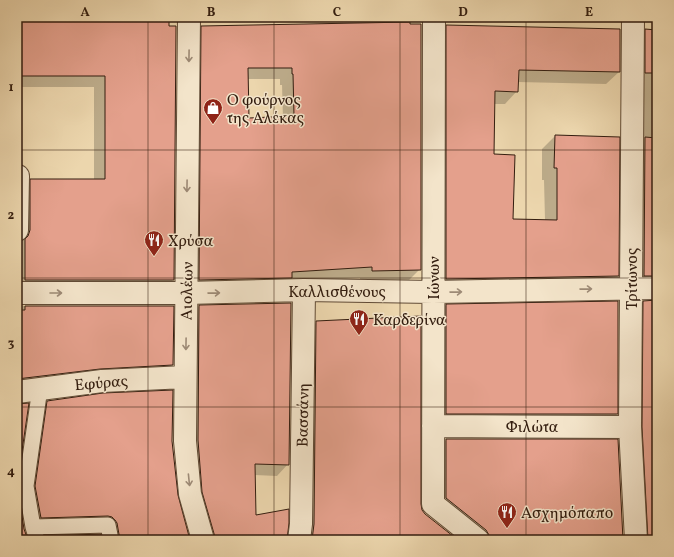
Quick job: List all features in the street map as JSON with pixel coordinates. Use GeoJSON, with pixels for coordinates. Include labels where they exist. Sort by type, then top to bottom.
{"type":"FeatureCollection","features":[{"type":"Feature","properties":{"kind":"street","name":"Αιολέων"},"geometry":{"type":"LineString","coordinates":[[189,17],[184,441],[190,494],[203,540]]}},
{"type":"Feature","properties":{"kind":"street","name":"Ιώνων"},"geometry":{"type":"LineString","coordinates":[[434,17],[433,504],[478,540]]}},
{"type":"Feature","properties":{"kind":"street","name":"Τρίτωνος"},"geometry":{"type":"LineString","coordinates":[[633,17],[630,427],[636,540]]}},
{"type":"Feature","properties":{"kind":"street"},"geometry":{"type":"LineString","coordinates":[[17,230],[18,176]]}},
{"type":"Feature","properties":{"kind":"street","name":"Καλλισθένους"},"geometry":{"type":"LineString","coordinates":[[17,293],[186,293],[304,290],[433,292],[657,288]]}},
{"type":"Feature","properties":{"kind":"street","name":"Βασσάνη"},"geometry":{"type":"LineString","coordinates":[[299,540],[301,524],[304,290]]}},
{"type":"Feature","properties":{"kind":"street","name":"Εφύρας"},"geometry":{"type":"LineString","coordinates":[[17,392],[102,381],[185,377]]}},
{"type":"Feature","properties":{"kind":"street","name":"Φιλώτα"},"geometry":{"type":"LineString","coordinates":[[433,426],[630,427]]}},
{"type":"Feature","properties":{"kind":"lane"},"geometry":{"type":"LineString","coordinates":[[40,388],[26,486],[35,533],[108,525],[111,540]]}},
{"type":"Feature","properties":{"kind":"building"},"geometry":{"type":"Polygon","coordinates":[[[17,19],[169,19],[169,26],[176,26],[174,280],[25,280],[25,239],[30,230],[30,179],[105,179],[105,76],[17,76],[17,19]]]}},
{"type":"Feature","properties":{"kind":"building"},"geometry":{"type":"Polygon","coordinates":[[[410,22],[410,24],[421,24],[421,270],[372,271],[372,267],[292,272],[292,278],[199,280],[201,26],[410,22]],[[248,68],[249,118],[294,116],[292,68],[248,68]]]}},
{"type":"Feature","properties":{"kind":"building"},"geometry":{"type":"Polygon","coordinates":[[[446,25],[620,29],[620,72],[519,70],[518,92],[495,91],[494,154],[515,155],[513,219],[557,220],[557,168],[554,168],[555,135],[620,137],[619,276],[446,279],[446,25]]]}},
{"type":"Feature","properties":{"kind":"building"},"geometry":{"type":"Polygon","coordinates":[[[645,29],[657,30],[657,73],[645,73],[645,29]]]}},
{"type":"Feature","properties":{"kind":"building"},"geometry":{"type":"Polygon","coordinates":[[[645,137],[657,138],[657,276],[644,276],[645,137]]]}},
{"type":"Feature","properties":{"kind":"building"},"geometry":{"type":"Polygon","coordinates":[[[657,300],[657,540],[648,540],[642,427],[643,301],[657,300]]]}},
{"type":"Feature","properties":{"kind":"building"},"geometry":{"type":"Polygon","coordinates":[[[618,301],[618,414],[446,414],[446,304],[618,301]]]}},
{"type":"Feature","properties":{"kind":"building"},"geometry":{"type":"Polygon","coordinates":[[[291,303],[289,465],[255,464],[256,515],[289,509],[287,540],[215,540],[202,492],[198,440],[199,305],[291,303]]]}},
{"type":"Feature","properties":{"kind":"building"},"geometry":{"type":"Polygon","coordinates":[[[25,306],[174,306],[173,365],[100,369],[17,379],[17,310],[25,310],[25,306]]]}},
{"type":"Feature","properties":{"kind":"building"},"geometry":{"type":"Polygon","coordinates":[[[421,316],[421,504],[422,510],[425,514],[458,540],[312,540],[314,524],[316,321],[421,316]]]}},
{"type":"Feature","properties":{"kind":"building"},"geometry":{"type":"Polygon","coordinates":[[[173,390],[172,441],[178,495],[190,540],[120,540],[117,523],[112,517],[108,516],[41,518],[35,486],[47,401],[103,393],[173,390]]]}},
{"type":"Feature","properties":{"kind":"building"},"geometry":{"type":"Polygon","coordinates":[[[29,403],[17,485],[17,404],[29,403]]]}},
{"type":"Feature","properties":{"kind":"building"},"geometry":{"type":"Polygon","coordinates":[[[446,439],[618,439],[623,540],[490,540],[486,530],[446,498],[446,439]]]}},
{"type":"Feature","properties":{"kind":"building"},"geometry":{"type":"Polygon","coordinates":[[[17,485],[24,529],[28,540],[17,540],[17,485]]]}},
{"type":"Feature","properties":{"kind":"building"},"geometry":{"type":"Polygon","coordinates":[[[101,534],[102,540],[46,540],[45,536],[101,534]]]}},
{"type":"Feature","properties":{"kind":"place","name":"Ο φούρνος της Αλέκας"},"geometry":{"type":"Point","coordinates":[213,125]}},
{"type":"Feature","properties":{"kind":"place","name":"Χρύσα"},"geometry":{"type":"Point","coordinates":[154,257]}},
{"type":"Feature","properties":{"kind":"place","name":"Καρδερίνα"},"geometry":{"type":"Point","coordinates":[359,336]}},
{"type":"Feature","properties":{"kind":"place","name":"Ασχημόπαπο"},"geometry":{"type":"Point","coordinates":[507,529]}}]}
